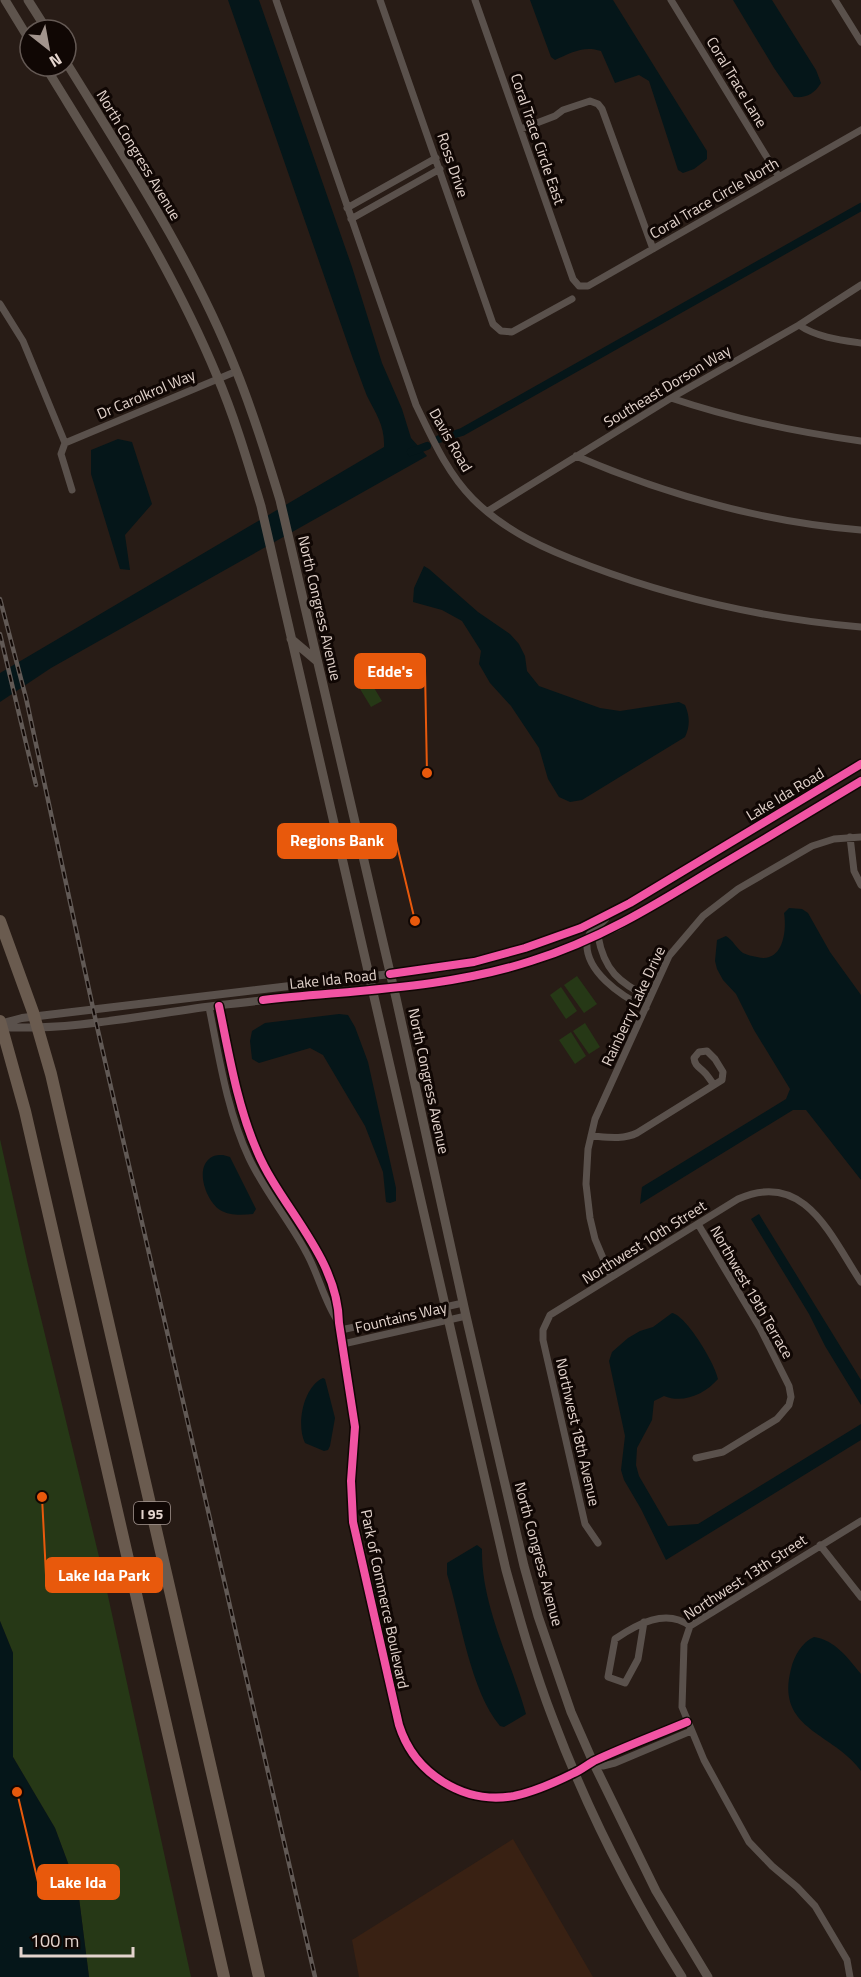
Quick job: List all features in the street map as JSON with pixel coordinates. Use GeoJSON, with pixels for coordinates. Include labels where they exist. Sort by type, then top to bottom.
{"type":"FeatureCollection","features":[{"type":"Feature","properties":{"kind":"highway","name":"I 95"},"geometry":{"type":"LineString","coordinates":[[0,921],[45,1050],[259,1977]]}},
{"type":"Feature","properties":{"kind":"highway","name":"I 95"},"geometry":{"type":"LineString","coordinates":[[0,1024],[32,1138],[224,1977]]}},
{"type":"Feature","properties":{"kind":"main road"},"geometry":{"type":"LineString","coordinates":[[5,0],[18,21]]}},
{"type":"Feature","properties":{"kind":"main road"},"geometry":{"type":"LineString","coordinates":[[28,0],[39,18]]}},
{"type":"Feature","properties":{"kind":"main road"},"geometry":{"type":"LineString","coordinates":[[52,78],[130,204],[179,294],[218,378],[261,506],[506,1570],[537,1675],[574,1773],[636,1902],[681,1977]]}},
{"type":"Feature","properties":{"kind":"main road","name":"North Congress Avenue"},"geometry":{"type":"LineString","coordinates":[[76,78],[147,194],[196,285],[237,371],[280,501],[524,1566],[555,1668],[593,1762],[656,1891],[708,1977]]}},
{"type":"Feature","properties":{"kind":"main road"},"geometry":{"type":"LineString","coordinates":[[291,639],[317,661]]}},
{"type":"Feature","properties":{"kind":"main road"},"geometry":{"type":"LineString","coordinates":[[506,1570],[524,1566]]}},
{"type":"Feature","properties":{"kind":"street","name":"Davis Road"},"geometry":{"type":"LineString","coordinates":[[276,0],[416,405],[446,464],[473,499],[514,533],[604,572],[650,587],[757,613],[861,627]]}},
{"type":"Feature","properties":{"kind":"street","name":"Ross Drive"},"geometry":{"type":"LineString","coordinates":[[380,0],[493,324],[507,333],[517,330],[572,299]]}},
{"type":"Feature","properties":{"kind":"street","name":"Coral Trace Circle East"},"geometry":{"type":"LineString","coordinates":[[475,0],[573,279],[579,286]]}},
{"type":"Feature","properties":{"kind":"street","name":"Coral Trace Lane"},"geometry":{"type":"LineString","coordinates":[[671,0],[779,177]]}},
{"type":"Feature","properties":{"kind":"street"},"geometry":{"type":"LineString","coordinates":[[835,0],[861,42]]}},
{"type":"Feature","properties":{"kind":"street"},"geometry":{"type":"LineString","coordinates":[[521,129],[555,116],[563,110],[590,101],[598,104],[602,109],[653,249]]}},
{"type":"Feature","properties":{"kind":"street","name":"Coral Trace Circle North"},"geometry":{"type":"LineString","coordinates":[[579,286],[588,286],[861,130]]}},
{"type":"Feature","properties":{"kind":"street"},"geometry":{"type":"LineString","coordinates":[[347,208],[436,158]]}},
{"type":"Feature","properties":{"kind":"street"},"geometry":{"type":"LineString","coordinates":[[351,219],[440,169]]}},
{"type":"Feature","properties":{"kind":"street","name":"Southeast Dorson Way"},"geometry":{"type":"LineString","coordinates":[[488,511],[671,398],[799,325],[861,285]]}},
{"type":"Feature","properties":{"kind":"street"},"geometry":{"type":"LineString","coordinates":[[0,304],[22,341],[65,443],[61,454],[72,490]]}},
{"type":"Feature","properties":{"kind":"street"},"geometry":{"type":"LineString","coordinates":[[799,325],[820,335],[861,343]]}},
{"type":"Feature","properties":{"kind":"street","name":"Dr Carolkrol Way"},"geometry":{"type":"LineString","coordinates":[[65,443],[237,371]]}},
{"type":"Feature","properties":{"kind":"street"},"geometry":{"type":"LineString","coordinates":[[671,398],[781,429],[861,441]]}},
{"type":"Feature","properties":{"kind":"street"},"geometry":{"type":"LineString","coordinates":[[576,456],[641,482],[718,506],[797,522],[861,530]]}},
{"type":"Feature","properties":{"kind":"street","name":"Lake Ida Road"},"geometry":{"type":"LineString","coordinates":[[0,1024],[22,1018],[449,967],[525,948],[581,928],[612,913],[861,764]]}},
{"type":"Feature","properties":{"kind":"street","name":"Lake Ida Road"},"geometry":{"type":"LineString","coordinates":[[0,1024],[25,1028],[80,1024],[214,1006],[432,983],[477,976],[530,962],[587,941],[642,913],[861,781]]}},
{"type":"Feature","properties":{"kind":"street"},"geometry":{"type":"LineString","coordinates":[[790,824],[799,813],[802,800]]}},
{"type":"Feature","properties":{"kind":"street"},"geometry":{"type":"LineString","coordinates":[[850,837],[854,871],[861,885]]}},
{"type":"Feature","properties":{"kind":"street","name":"Rainberry Lake Drive"},"geometry":{"type":"LineString","coordinates":[[611,1277],[598,1249],[590,1218],[586,1184],[591,1136],[595,1119],[669,956],[692,927],[720,901],[801,850],[822,842],[861,837]]}},
{"type":"Feature","properties":{"kind":"street"},"geometry":{"type":"LineString","coordinates":[[612,913],[595,929],[587,941],[587,955],[594,967],[611,985],[625,997],[646,1008]]}},
{"type":"Feature","properties":{"kind":"street"},"geometry":{"type":"LineString","coordinates":[[598,936],[601,954],[612,970],[629,988],[650,998]]}},
{"type":"Feature","properties":{"kind":"street","name":"Park of Commerce Boulevard"},"geometry":{"type":"LineString","coordinates":[[214,1006],[249,1132],[267,1173],[319,1256],[339,1308],[355,1427],[351,1481],[353,1522],[399,1725],[405,1740],[419,1762],[439,1780],[463,1792],[476,1795],[514,1796],[574,1773]]}},
{"type":"Feature","properties":{"kind":"street"},"geometry":{"type":"LineString","coordinates":[[591,1136],[632,1135],[714,1085],[722,1080],[723,1072],[715,1059],[707,1051],[699,1052],[694,1058],[695,1064],[704,1071],[714,1085]]}},
{"type":"Feature","properties":{"kind":"street","name":"Northwest 10th Street"},"geometry":{"type":"LineString","coordinates":[[545,1324],[550,1315],[738,1199],[763,1191],[794,1196],[811,1208],[861,1282]]}},
{"type":"Feature","properties":{"kind":"street","name":"Northwest 19th Terrace"},"geometry":{"type":"LineString","coordinates":[[696,1458],[723,1452],[777,1419],[785,1412],[791,1396],[789,1386],[760,1328],[698,1224]]}},
{"type":"Feature","properties":{"kind":"street","name":"Fountains Way"},"geometry":{"type":"LineString","coordinates":[[340,1326],[463,1302]]}},
{"type":"Feature","properties":{"kind":"street","name":"Fountains Way"},"geometry":{"type":"LineString","coordinates":[[343,1344],[466,1316]]}},
{"type":"Feature","properties":{"kind":"street","name":"Northwest 18th Avenue"},"geometry":{"type":"LineString","coordinates":[[545,1324],[543,1340],[585,1524],[598,1543]]}},
{"type":"Feature","properties":{"kind":"street","name":"Northwest 13th Street"},"geometry":{"type":"LineString","coordinates":[[687,1722],[682,1707],[686,1633],[690,1626],[861,1521]]}},
{"type":"Feature","properties":{"kind":"street"},"geometry":{"type":"LineString","coordinates":[[820,1545],[861,1597]]}},
{"type":"Feature","properties":{"kind":"street"},"geometry":{"type":"LineString","coordinates":[[644,1622],[638,1659],[626,1683],[608,1677],[615,1639],[644,1622],[650,1619],[680,1619],[690,1626]]}},
{"type":"Feature","properties":{"kind":"street"},"geometry":{"type":"LineString","coordinates":[[574,1773],[593,1762],[687,1722],[742,1831],[762,1857],[815,1906],[848,1960],[850,1977]]}},
{"type":"Feature","properties":{"kind":"street"},"geometry":{"type":"LineString","coordinates":[[593,1762],[603,1766],[615,1763],[691,1731]]}},
{"type":"Feature","properties":{"kind":"shaded area"},"geometry":{"type":"Polygon","coordinates":[[[228,0],[259,0],[352,267],[382,363],[402,409],[411,438],[427,456],[51,668],[0,702],[0,673],[384,447],[381,426],[353,359],[228,0]]]}},
{"type":"Feature","properties":{"kind":"shaded area"},"geometry":{"type":"Polygon","coordinates":[[[530,0],[613,0],[707,151],[707,159],[694,169],[683,173],[678,170],[649,81],[639,75],[615,83],[601,51],[595,49],[577,51],[555,60],[551,57],[530,0]]]}},
{"type":"Feature","properties":{"kind":"shaded area"},"geometry":{"type":"Polygon","coordinates":[[[733,0],[772,0],[816,70],[821,83],[813,93],[803,97],[794,97],[733,0]]]}},
{"type":"Feature","properties":{"kind":"shaded area"},"geometry":{"type":"Polygon","coordinates":[[[118,439],[132,442],[152,504],[125,535],[130,570],[120,569],[91,474],[91,450],[118,439]]]}},
{"type":"Feature","properties":{"kind":"shaded area"},"geometry":{"type":"Polygon","coordinates":[[[424,566],[478,612],[510,634],[519,644],[525,656],[527,671],[539,686],[600,708],[620,711],[679,702],[685,705],[689,717],[685,737],[582,800],[570,802],[559,797],[548,779],[539,748],[511,706],[490,683],[479,664],[481,651],[462,621],[442,610],[413,602],[414,588],[424,566]]]}},
{"type":"Feature","properties":{"kind":"shaded area"},"geometry":{"type":"Polygon","coordinates":[[[789,908],[802,909],[808,913],[830,952],[861,995],[861,1180],[806,1110],[793,1110],[640,1204],[642,1187],[786,1099],[790,1089],[754,1030],[736,994],[723,980],[715,961],[717,940],[726,936],[745,954],[766,958],[773,956],[778,951],[784,937],[784,913],[789,908]]]}},
{"type":"Feature","properties":{"kind":"shaded area"},"geometry":{"type":"Polygon","coordinates":[[[339,1014],[348,1015],[368,1062],[396,1188],[396,1201],[390,1203],[386,1202],[383,1172],[365,1126],[323,1055],[310,1048],[259,1063],[252,1059],[250,1041],[252,1031],[265,1023],[339,1014]]]}},
{"type":"Feature","properties":{"kind":"shaded area"},"geometry":{"type":"Polygon","coordinates":[[[223,1155],[230,1157],[256,1209],[253,1214],[236,1215],[224,1212],[215,1206],[207,1194],[203,1178],[205,1164],[212,1157],[223,1155]]]}},
{"type":"Feature","properties":{"kind":"shaded area"},"geometry":{"type":"Polygon","coordinates":[[[759,1214],[861,1380],[861,1405],[751,1219],[759,1214]]]}},
{"type":"Feature","properties":{"kind":"shaded area"},"geometry":{"type":"Polygon","coordinates":[[[672,1313],[685,1322],[700,1342],[718,1379],[707,1389],[693,1396],[679,1399],[664,1396],[654,1401],[652,1420],[637,1448],[636,1465],[639,1476],[668,1526],[698,1524],[861,1424],[861,1440],[666,1560],[621,1470],[625,1436],[609,1361],[612,1352],[628,1338],[653,1327],[672,1313]]]}},
{"type":"Feature","properties":{"kind":"shaded area"},"geometry":{"type":"Polygon","coordinates":[[[323,1378],[335,1418],[330,1446],[324,1451],[305,1443],[301,1427],[303,1407],[310,1389],[323,1378]]]}},
{"type":"Feature","properties":{"kind":"shaded area"},"geometry":{"type":"Polygon","coordinates":[[[477,1545],[482,1549],[486,1591],[498,1633],[526,1714],[504,1727],[500,1726],[481,1693],[467,1653],[447,1574],[447,1563],[477,1545]]]}},
{"type":"Feature","properties":{"kind":"shaded area"},"geometry":{"type":"Polygon","coordinates":[[[0,1621],[13,1653],[13,1757],[55,1828],[78,1890],[89,1977],[0,1977],[0,1621]]]}},
{"type":"Feature","properties":{"kind":"shaded area"},"geometry":{"type":"Polygon","coordinates":[[[814,1637],[835,1646],[861,1674],[861,1771],[849,1758],[799,1718],[791,1705],[788,1689],[792,1664],[802,1646],[814,1637]]]}},
{"type":"Feature","properties":{"kind":"shaded area"},"geometry":{"type":"Polygon","coordinates":[[[513,1839],[593,1977],[359,1977],[352,1940],[513,1839]]]}},
{"type":"Feature","properties":{"kind":"green space"},"geometry":{"type":"Polygon","coordinates":[[[368,678],[382,701],[371,707],[357,684],[368,678]]]}},
{"type":"Feature","properties":{"kind":"green space"},"geometry":{"type":"Polygon","coordinates":[[[577,976],[597,1004],[584,1013],[564,985],[577,976]]]}},
{"type":"Feature","properties":{"kind":"green space"},"geometry":{"type":"Polygon","coordinates":[[[561,987],[577,1011],[566,1019],[550,995],[561,987]]]}},
{"type":"Feature","properties":{"kind":"green space"},"geometry":{"type":"Polygon","coordinates":[[[585,1023],[600,1047],[589,1054],[573,1031],[585,1023]]]}},
{"type":"Feature","properties":{"kind":"green space"},"geometry":{"type":"Polygon","coordinates":[[[571,1032],[586,1056],[575,1064],[559,1040],[571,1032]]]}},
{"type":"Feature","properties":{"kind":"green space"},"geometry":{"type":"Polygon","coordinates":[[[0,1139],[28,1265],[103,1573],[191,1977],[89,1977],[78,1890],[55,1828],[13,1757],[13,1653],[0,1621],[0,1139]]]}},
{"type":"Feature","properties":{"kind":"waterway"},"geometry":{"type":"LineString","coordinates":[[439,439],[462,432],[861,207]]}},
{"type":"Feature","properties":{"kind":"waterway"},"geometry":{"type":"LineString","coordinates":[[411,452],[427,446]]}},
{"type":"Feature","properties":{"kind":"railway"},"geometry":{"type":"LineString","coordinates":[[0,599],[26,698],[96,1022],[315,1977]]}},
{"type":"Feature","properties":{"kind":"railway"},"geometry":{"type":"LineString","coordinates":[[0,634],[36,785]]}},
{"type":"Feature","properties":{"kind":"cycle path"},"geometry":{"type":"LineString","coordinates":[[390,974],[474,962],[525,948],[581,928],[630,903],[861,764]]}},
{"type":"Feature","properties":{"kind":"cycle path"},"geometry":{"type":"LineString","coordinates":[[263,1000],[465,978],[555,953],[645,910],[861,781]]}},
{"type":"Feature","properties":{"kind":"cycle path"},"geometry":{"type":"LineString","coordinates":[[219,1006],[230,1061],[250,1134],[267,1172],[319,1255],[336,1299],[355,1427],[351,1481],[353,1522],[399,1725],[416,1758],[443,1782],[459,1790],[495,1798],[514,1796],[552,1783],[605,1756],[687,1722]]}},
{"type":"Feature","properties":{"kind":"place","name":"Edde's"},"geometry":{"type":"Point","coordinates":[427,773]}},
{"type":"Feature","properties":{"kind":"place","name":"Regions Bank"},"geometry":{"type":"Point","coordinates":[415,921]}},
{"type":"Feature","properties":{"kind":"place","name":"Lake Ida Park"},"geometry":{"type":"Point","coordinates":[42,1497]}},
{"type":"Feature","properties":{"kind":"place","name":"Lake Ida"},"geometry":{"type":"Point","coordinates":[17,1792]}}]}
